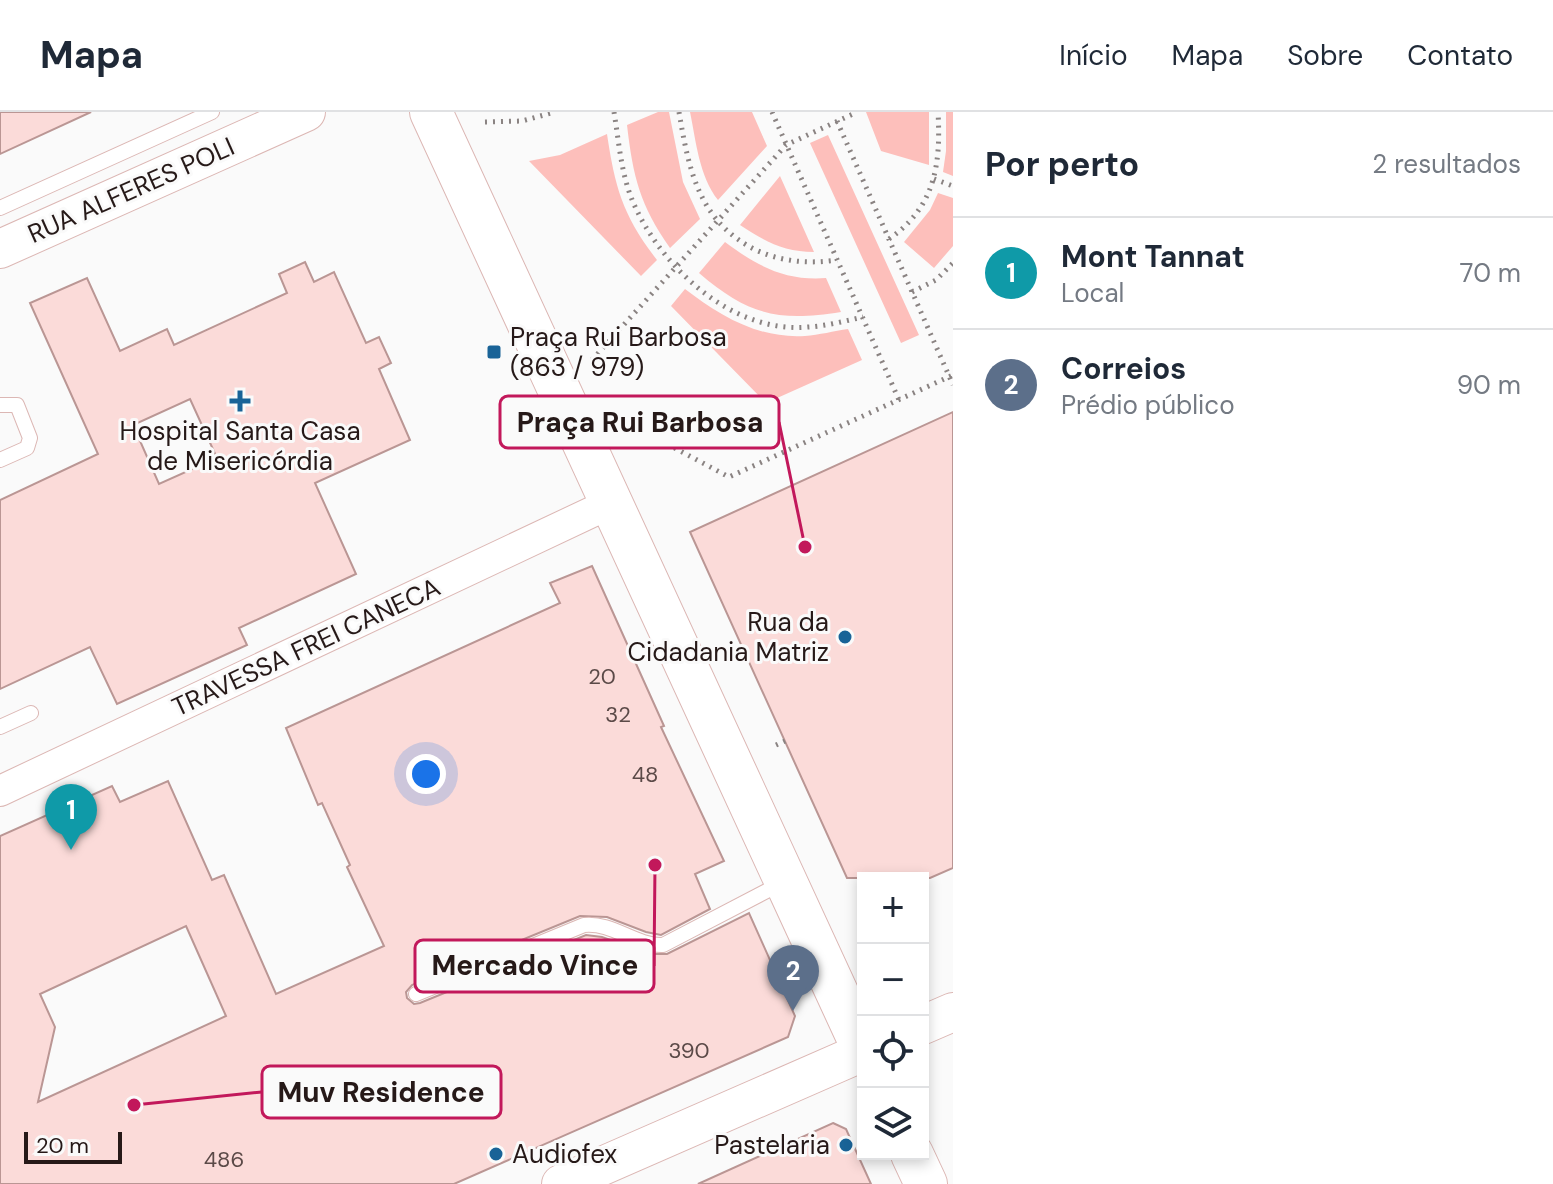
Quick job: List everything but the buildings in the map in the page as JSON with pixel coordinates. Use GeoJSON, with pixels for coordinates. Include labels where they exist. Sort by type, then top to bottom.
{"type":"FeatureCollection","features":[{"type":"Feature","properties":{"kind":"main road"},"geometry":{"type":"LineString","coordinates":[[431,112],[857,1037]]}},
{"type":"Feature","properties":{"kind":"main road"},"geometry":{"type":"LineString","coordinates":[[915,1160],[926,1184]]}},
{"type":"Feature","properties":{"kind":"street","name":"RUA ALFERES POLI"},"geometry":{"type":"LineString","coordinates":[[0,249],[306,112]]}},
{"type":"Feature","properties":{"kind":"street","name":"TRAVESSA FREI CANECA"},"geometry":{"type":"LineString","coordinates":[[0,791],[611,503]]}},
{"type":"Feature","properties":{"kind":"street"},"geometry":{"type":"LineString","coordinates":[[929,1022],[953,1012]]}},
{"type":"Feature","properties":{"kind":"street"},"geometry":{"type":"LineString","coordinates":[[561,1184],[857,1053]]}},
{"type":"Feature","properties":{"kind":"lane"},"geometry":{"type":"LineString","coordinates":[[0,208],[212,112]]}},
{"type":"Feature","properties":{"kind":"lane"},"geometry":{"type":"LineString","coordinates":[[0,405],[17,405],[30,438],[27,448],[0,460]]}},
{"type":"Feature","properties":{"kind":"lane"},"geometry":{"type":"LineString","coordinates":[[0,727],[31,713]]}},
{"type":"Feature","properties":{"kind":"lane"},"geometry":{"type":"LineString","coordinates":[[416,994],[584,925],[598,923],[652,946],[663,945],[785,881]]}},
{"type":"Feature","properties":{"kind":"path"},"geometry":{"type":"LineString","coordinates":[[485,122],[522,121],[555,112]]}},
{"type":"Feature","properties":{"kind":"path"},"geometry":{"type":"LineString","coordinates":[[625,112],[614,114],[632,201],[650,234],[691,284],[720,304],[764,323],[806,328],[863,317]]}},
{"type":"Feature","properties":{"kind":"path"},"geometry":{"type":"LineString","coordinates":[[679,112],[685,146],[701,196],[717,224],[741,242],[776,259],[814,263],[837,260]]}},
{"type":"Feature","properties":{"kind":"path"},"geometry":{"type":"LineString","coordinates":[[772,112],[899,400]]}},
{"type":"Feature","properties":{"kind":"path"},"geometry":{"type":"LineString","coordinates":[[592,360],[786,145],[852,112]]}},
{"type":"Feature","properties":{"kind":"path"},"geometry":{"type":"LineString","coordinates":[[889,239],[907,226],[923,204],[934,179],[940,148],[938,112]]}},
{"type":"Feature","properties":{"kind":"path"},"geometry":{"type":"LineString","coordinates":[[837,121],[953,385]]}},
{"type":"Feature","properties":{"kind":"path"},"geometry":{"type":"LineString","coordinates":[[934,179],[953,186]]}},
{"type":"Feature","properties":{"kind":"path"},"geometry":{"type":"LineString","coordinates":[[912,292],[936,280],[953,263]]}},
{"type":"Feature","properties":{"kind":"path"},"geometry":{"type":"LineString","coordinates":[[639,429],[729,477],[951,376]]}},
{"type":"Feature","properties":{"kind":"path"},"geometry":{"type":"LineString","coordinates":[[776,745],[785,741]]}},
{"type":"Feature","properties":{"kind":"shaded area"},"geometry":{"type":"Polygon","coordinates":[[[658,112],[669,112],[683,182],[700,219],[670,248],[651,218],[640,190],[627,125],[658,112]]]}},
{"type":"Feature","properties":{"kind":"shaded area"},"geometry":{"type":"Polygon","coordinates":[[[690,112],[752,112],[767,146],[718,200],[702,169],[690,112]]]}},
{"type":"Feature","properties":{"kind":"shaded area"},"geometry":{"type":"Polygon","coordinates":[[[866,112],[929,112],[929,165],[881,151],[866,112]]]}},
{"type":"Feature","properties":{"kind":"shaded area"},"geometry":{"type":"Polygon","coordinates":[[[946,112],[953,112],[953,176],[943,172],[946,112]]]}},
{"type":"Feature","properties":{"kind":"shaded area"},"geometry":{"type":"Polygon","coordinates":[[[607,134],[622,201],[657,260],[641,276],[529,161],[560,155],[607,134]]]}},
{"type":"Feature","properties":{"kind":"shaded area"},"geometry":{"type":"Polygon","coordinates":[[[828,135],[919,335],[901,343],[810,143],[828,135]]]}},
{"type":"Feature","properties":{"kind":"shaded area"},"geometry":{"type":"Polygon","coordinates":[[[780,176],[814,252],[775,244],[740,225],[780,176]]]}},
{"type":"Feature","properties":{"kind":"shaded area"},"geometry":{"type":"Polygon","coordinates":[[[938,193],[953,198],[953,246],[934,268],[904,242],[930,210],[938,193]]]}},
{"type":"Feature","properties":{"kind":"shaded area"},"geometry":{"type":"Polygon","coordinates":[[[725,242],[772,270],[797,277],[826,278],[841,312],[781,315],[765,312],[733,298],[699,273],[725,242]]]}},
{"type":"Feature","properties":{"kind":"shaded area"},"geometry":{"type":"Polygon","coordinates":[[[685,289],[726,317],[772,334],[805,336],[848,329],[862,360],[766,403],[671,306],[685,289]]]}},
{"type":"Feature","properties":{"kind":"place","name":"Praça Rui Barbosa (863 / 979)"},"geometry":{"type":"Point","coordinates":[494,352]}},
{"type":"Feature","properties":{"kind":"place","name":"Hospital Santa Casa de Misericórdia"},"geometry":{"type":"Point","coordinates":[240,401]}},
{"type":"Feature","properties":{"kind":"place","name":"Praça Rui Barbosa"},"geometry":{"type":"Point","coordinates":[805,547]}},
{"type":"Feature","properties":{"kind":"place","name":"Rua da Cidadania Matriz"},"geometry":{"type":"Point","coordinates":[845,637]}},
{"type":"Feature","properties":{"kind":"place","name":"Mont Tannat"},"geometry":{"type":"Point","coordinates":[71,850]}},
{"type":"Feature","properties":{"kind":"place","name":"Mercado Vince"},"geometry":{"type":"Point","coordinates":[655,865]}},
{"type":"Feature","properties":{"kind":"place","name":"Correios"},"geometry":{"type":"Point","coordinates":[793,1011]}},
{"type":"Feature","properties":{"kind":"place","name":"Muv Residence"},"geometry":{"type":"Point","coordinates":[134,1105]}},
{"type":"Feature","properties":{"kind":"place","name":"Pastelaria"},"geometry":{"type":"Point","coordinates":[846,1145]}},
{"type":"Feature","properties":{"kind":"place","name":"Audiofex"},"geometry":{"type":"Point","coordinates":[496,1154]}}]}
